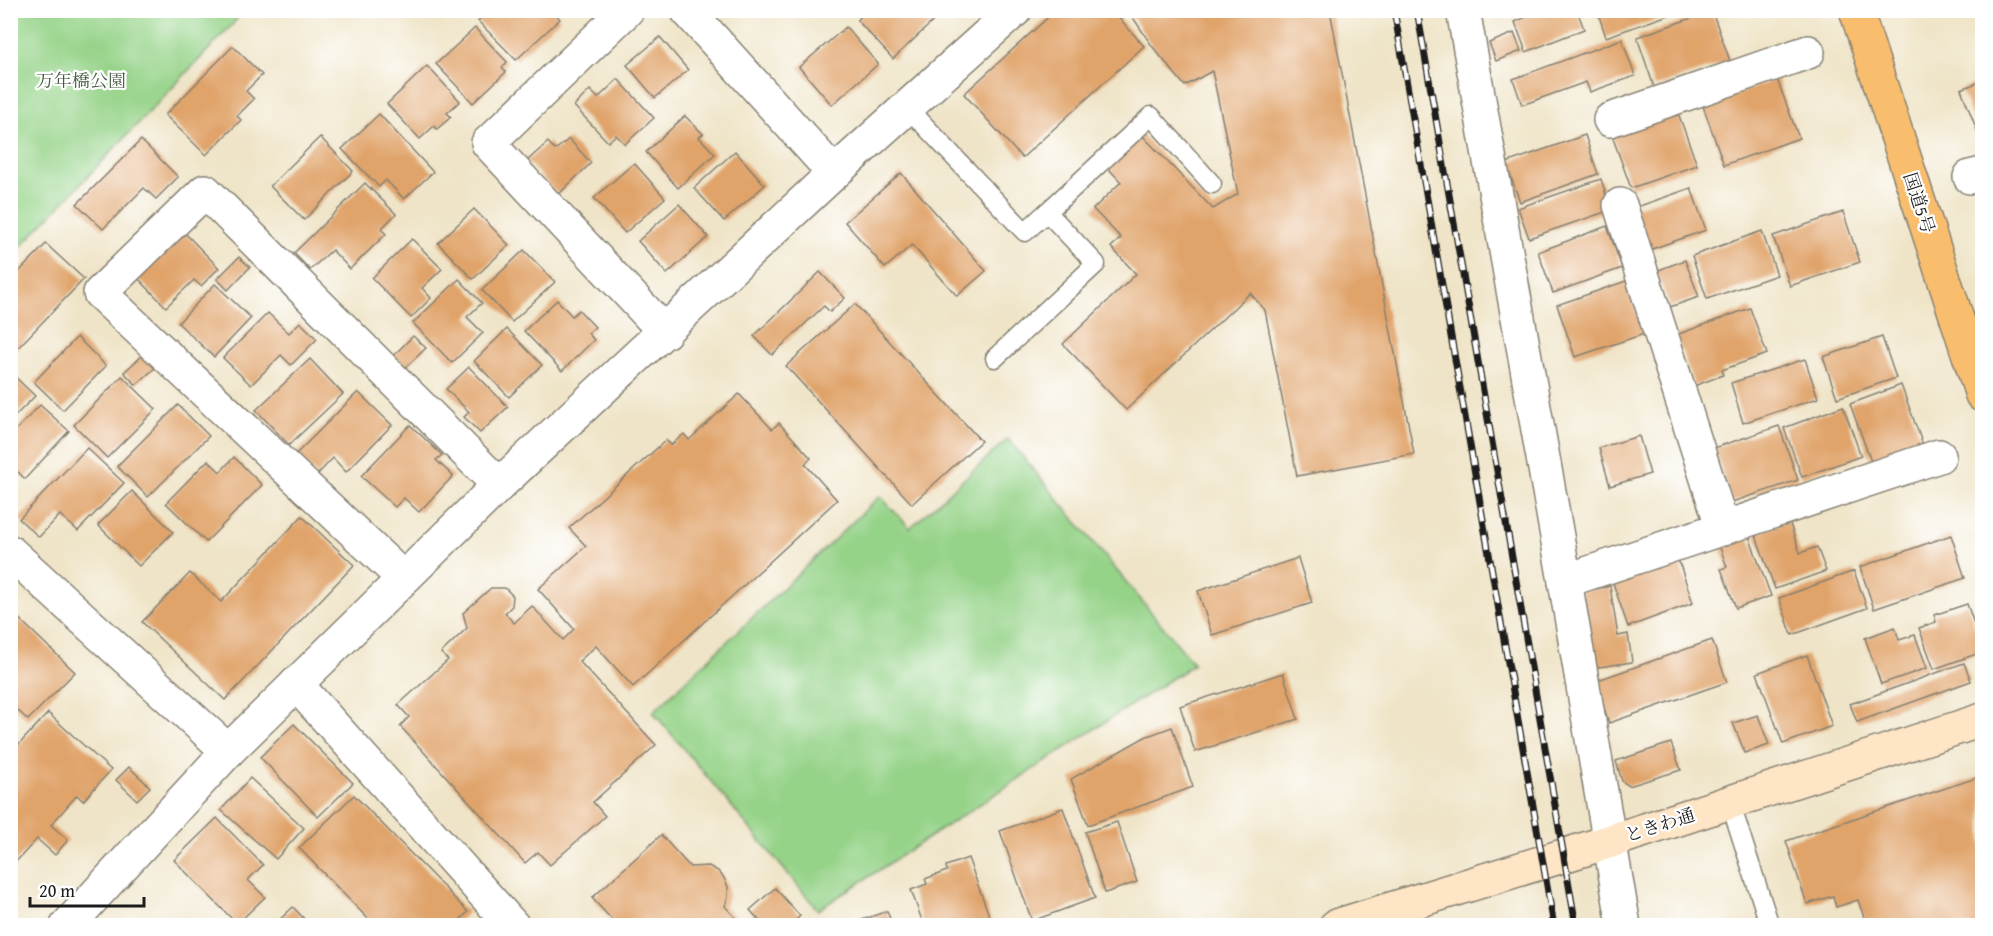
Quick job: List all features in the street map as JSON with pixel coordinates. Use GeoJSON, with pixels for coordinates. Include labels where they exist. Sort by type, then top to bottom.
{"type":"FeatureCollection","features":[{"type":"Feature","properties":{"kind":"highway","name":"国道5号"},"geometry":{"type":"LineString","coordinates":[[1856,10],[1983,394]]}},
{"type":"Feature","properties":{"kind":"street"},"geometry":{"type":"LineString","coordinates":[[627,10],[488,144],[665,332]]}},
{"type":"Feature","properties":{"kind":"street"},"geometry":{"type":"LineString","coordinates":[[687,10],[834,173]]}},
{"type":"Feature","properties":{"kind":"street"},"geometry":{"type":"LineString","coordinates":[[67,926],[228,751],[499,485],[834,173],[1016,10]]}},
{"type":"Feature","properties":{"kind":"street"},"geometry":{"type":"LineString","coordinates":[[1463,10],[1611,841],[1624,926]]}},
{"type":"Feature","properties":{"kind":"street"},"geometry":{"type":"LineString","coordinates":[[1610,120],[1808,52]]}},
{"type":"Feature","properties":{"kind":"street"},"geometry":{"type":"LineString","coordinates":[[404,578],[100,294],[205,191],[499,485]]}},
{"type":"Feature","properties":{"kind":"street"},"geometry":{"type":"LineString","coordinates":[[1620,205],[1723,529]]}},
{"type":"Feature","properties":{"kind":"street"},"geometry":{"type":"LineString","coordinates":[[1565,581],[1939,456]]}},
{"type":"Feature","properties":{"kind":"street"},"geometry":{"type":"LineString","coordinates":[[10,552],[228,751]]}},
{"type":"Feature","properties":{"kind":"street"},"geometry":{"type":"LineString","coordinates":[[296,684],[513,926]]}},
{"type":"Feature","properties":{"kind":"street","name":"ときわ通"},"geometry":{"type":"LineString","coordinates":[[1336,926],[1611,841],[1983,720]]}},
{"type":"Feature","properties":{"kind":"lane"},"geometry":{"type":"LineString","coordinates":[[908,108],[1025,232],[1151,116],[1212,184]]}},
{"type":"Feature","properties":{"kind":"lane"},"geometry":{"type":"LineString","coordinates":[[995,358],[1096,264],[1047,212]]}},
{"type":"Feature","properties":{"kind":"lane"},"geometry":{"type":"LineString","coordinates":[[1730,802],[1770,926]]}},
{"type":"Feature","properties":{"kind":"green space","name":"万年橋公園"},"geometry":{"type":"Polygon","coordinates":[[[11,10],[243,11],[11,257],[11,10]]]}},
{"type":"Feature","properties":{"kind":"green space"},"geometry":{"type":"Polygon","coordinates":[[[1008,439],[1194,664],[818,910],[653,712],[880,496],[910,528],[1008,439]]]}},
{"type":"Feature","properties":{"kind":"building"},"geometry":{"type":"Polygon","coordinates":[[[489,10],[552,10],[560,19],[516,60],[478,21],[489,10]]]}},
{"type":"Feature","properties":{"kind":"building"},"geometry":{"type":"Polygon","coordinates":[[[868,10],[945,10],[893,59],[857,20],[868,10]]]}},
{"type":"Feature","properties":{"kind":"building"},"geometry":{"type":"Polygon","coordinates":[[[1056,10],[1112,10],[1144,46],[1022,158],[964,94],[1056,10]]]}},
{"type":"Feature","properties":{"kind":"building"},"geometry":{"type":"Polygon","coordinates":[[[1128,10],[1330,10],[1414,454],[1297,476],[1265,310],[1250,293],[1126,410],[1063,344],[1136,274],[1111,247],[1121,238],[1093,209],[1121,182],[1107,167],[1141,134],[1213,209],[1238,194],[1212,71],[1185,86],[1152,46],[1128,10]]]}},
{"type":"Feature","properties":{"kind":"building"},"geometry":{"type":"Polygon","coordinates":[[[1542,10],[1577,10],[1584,29],[1526,52],[1515,22],[1542,10]]]}},
{"type":"Feature","properties":{"kind":"building"},"geometry":{"type":"Polygon","coordinates":[[[1597,10],[1680,10],[1680,11],[1606,37],[1597,10]]]}},
{"type":"Feature","properties":{"kind":"building"},"geometry":{"type":"Polygon","coordinates":[[[1712,11],[1730,61],[1654,87],[1637,37],[1712,11]]]}},
{"type":"Feature","properties":{"kind":"building"},"geometry":{"type":"Polygon","coordinates":[[[846,27],[878,64],[832,105],[799,67],[846,27]]]}},
{"type":"Feature","properties":{"kind":"building"},"geometry":{"type":"Polygon","coordinates":[[[475,28],[507,62],[502,68],[506,72],[473,103],[436,64],[475,28]]]}},
{"type":"Feature","properties":{"kind":"building"},"geometry":{"type":"Polygon","coordinates":[[[1514,33],[1521,51],[1496,61],[1489,43],[1514,33]]]}},
{"type":"Feature","properties":{"kind":"building"},"geometry":{"type":"Polygon","coordinates":[[[660,37],[688,70],[655,98],[627,65],[660,37]]]}},
{"type":"Feature","properties":{"kind":"building"},"geometry":{"type":"Polygon","coordinates":[[[1622,39],[1635,76],[1590,92],[1586,82],[1522,105],[1513,79],[1622,39]]]}},
{"type":"Feature","properties":{"kind":"building"},"geometry":{"type":"Polygon","coordinates":[[[233,46],[262,75],[246,91],[254,99],[237,116],[241,120],[206,155],[165,115],[233,46]]]}},
{"type":"Feature","properties":{"kind":"building"},"geometry":{"type":"Polygon","coordinates":[[[427,66],[460,101],[447,113],[451,117],[437,129],[434,126],[420,139],[387,104],[427,66]]]}},
{"type":"Feature","properties":{"kind":"building"},"geometry":{"type":"Polygon","coordinates":[[[618,79],[654,118],[625,144],[616,135],[608,142],[574,106],[590,90],[598,98],[618,79]]]}},
{"type":"Feature","properties":{"kind":"building"},"geometry":{"type":"Polygon","coordinates":[[[1777,79],[1799,138],[1724,165],[1703,106],[1777,79]]]}},
{"type":"Feature","properties":{"kind":"building"},"geometry":{"type":"Polygon","coordinates":[[[1982,81],[1982,132],[1978,133],[1961,89],[1982,81]]]}},
{"type":"Feature","properties":{"kind":"building"},"geometry":{"type":"Polygon","coordinates":[[[1677,110],[1697,165],[1631,188],[1611,133],[1677,110]]]}},
{"type":"Feature","properties":{"kind":"building"},"geometry":{"type":"Polygon","coordinates":[[[379,114],[433,172],[404,199],[386,180],[379,187],[342,149],[379,114]]]}},
{"type":"Feature","properties":{"kind":"building"},"geometry":{"type":"Polygon","coordinates":[[[685,116],[703,134],[699,137],[715,154],[678,188],[646,152],[685,116]]]}},
{"type":"Feature","properties":{"kind":"building"},"geometry":{"type":"Polygon","coordinates":[[[1585,135],[1598,174],[1520,202],[1506,163],[1585,135]]]}},
{"type":"Feature","properties":{"kind":"building"},"geometry":{"type":"Polygon","coordinates":[[[320,137],[353,171],[304,220],[270,186],[320,137]]]}},
{"type":"Feature","properties":{"kind":"building"},"geometry":{"type":"Polygon","coordinates":[[[569,139],[591,163],[558,195],[527,161],[548,142],[555,150],[569,139]]]}},
{"type":"Feature","properties":{"kind":"building"},"geometry":{"type":"Polygon","coordinates":[[[141,140],[178,177],[156,199],[144,188],[103,229],[77,204],[141,140]]]}},
{"type":"Feature","properties":{"kind":"building"},"geometry":{"type":"Polygon","coordinates":[[[735,151],[765,185],[724,221],[694,188],[735,151]]]}},
{"type":"Feature","properties":{"kind":"building"},"geometry":{"type":"Polygon","coordinates":[[[634,163],[665,198],[625,233],[594,198],[634,163]]]}},
{"type":"Feature","properties":{"kind":"building"},"geometry":{"type":"Polygon","coordinates":[[[901,173],[986,271],[957,296],[912,245],[885,268],[845,222],[901,173]]]}},
{"type":"Feature","properties":{"kind":"building"},"geometry":{"type":"Polygon","coordinates":[[[1601,179],[1611,210],[1529,238],[1518,208],[1601,179]]]}},
{"type":"Feature","properties":{"kind":"building"},"geometry":{"type":"Polygon","coordinates":[[[365,183],[396,214],[381,229],[386,234],[350,269],[332,250],[310,270],[294,253],[365,183]]]}},
{"type":"Feature","properties":{"kind":"building"},"geometry":{"type":"Polygon","coordinates":[[[1691,188],[1706,230],[1649,250],[1634,208],[1691,188]]]}},
{"type":"Feature","properties":{"kind":"building"},"geometry":{"type":"Polygon","coordinates":[[[679,204],[708,237],[667,274],[638,241],[679,204]]]}},
{"type":"Feature","properties":{"kind":"building"},"geometry":{"type":"Polygon","coordinates":[[[474,209],[509,245],[473,279],[438,243],[474,209]]]}},
{"type":"Feature","properties":{"kind":"building"},"geometry":{"type":"Polygon","coordinates":[[[1843,212],[1860,262],[1790,286],[1773,236],[1843,212]]]}},
{"type":"Feature","properties":{"kind":"building"},"geometry":{"type":"Polygon","coordinates":[[[1607,226],[1622,268],[1553,293],[1538,252],[1607,226]]]}},
{"type":"Feature","properties":{"kind":"building"},"geometry":{"type":"Polygon","coordinates":[[[181,229],[219,268],[201,286],[194,280],[166,307],[135,275],[181,229]]]}},
{"type":"Feature","properties":{"kind":"building"},"geometry":{"type":"Polygon","coordinates":[[[1762,231],[1777,275],[1707,299],[1692,256],[1762,231]]]}},
{"type":"Feature","properties":{"kind":"building"},"geometry":{"type":"Polygon","coordinates":[[[412,239],[442,269],[422,288],[431,298],[411,318],[372,278],[412,239]]]}},
{"type":"Feature","properties":{"kind":"building"},"geometry":{"type":"Polygon","coordinates":[[[46,244],[84,279],[10,356],[10,281],[46,244]]]}},
{"type":"Feature","properties":{"kind":"building"},"geometry":{"type":"Polygon","coordinates":[[[524,250],[555,282],[512,322],[482,290],[524,250]]]}},
{"type":"Feature","properties":{"kind":"building"},"geometry":{"type":"Polygon","coordinates":[[[239,257],[250,267],[228,290],[217,279],[239,257]]]}},
{"type":"Feature","properties":{"kind":"building"},"geometry":{"type":"Polygon","coordinates":[[[1685,260],[1699,297],[1670,307],[1656,271],[1685,260]]]}},
{"type":"Feature","properties":{"kind":"building"},"geometry":{"type":"Polygon","coordinates":[[[820,272],[845,298],[830,312],[824,306],[772,355],[754,336],[820,272]]]}},
{"type":"Feature","properties":{"kind":"building"},"geometry":{"type":"Polygon","coordinates":[[[459,279],[482,303],[467,317],[483,333],[452,363],[413,323],[459,279]]]}},
{"type":"Feature","properties":{"kind":"building"},"geometry":{"type":"Polygon","coordinates":[[[1626,281],[1644,334],[1575,357],[1557,305],[1626,281]]]}},
{"type":"Feature","properties":{"kind":"building"},"geometry":{"type":"Polygon","coordinates":[[[215,284],[251,318],[214,357],[178,323],[215,284]]]}},
{"type":"Feature","properties":{"kind":"building"},"geometry":{"type":"Polygon","coordinates":[[[557,300],[572,316],[579,310],[595,327],[588,333],[594,340],[562,371],[524,331],[557,300]]]}},
{"type":"Feature","properties":{"kind":"building"},"geometry":{"type":"Polygon","coordinates":[[[855,304],[981,441],[912,504],[786,366],[855,304]]]}},
{"type":"Feature","properties":{"kind":"building"},"geometry":{"type":"Polygon","coordinates":[[[1750,308],[1767,354],[1722,370],[1723,375],[1694,386],[1676,335],[1750,308]]]}},
{"type":"Feature","properties":{"kind":"building"},"geometry":{"type":"Polygon","coordinates":[[[268,313],[289,333],[300,322],[317,339],[291,365],[281,355],[251,385],[223,358],[268,313]]]}},
{"type":"Feature","properties":{"kind":"building"},"geometry":{"type":"Polygon","coordinates":[[[507,329],[542,365],[509,397],[474,361],[507,329]]]}},
{"type":"Feature","properties":{"kind":"building"},"geometry":{"type":"Polygon","coordinates":[[[413,336],[426,348],[405,368],[393,356],[413,336]]]}},
{"type":"Feature","properties":{"kind":"building"},"geometry":{"type":"Polygon","coordinates":[[[77,337],[106,366],[63,410],[34,382],[77,337]]]}},
{"type":"Feature","properties":{"kind":"building"},"geometry":{"type":"Polygon","coordinates":[[[1882,337],[1896,378],[1837,398],[1823,357],[1882,337]]]}},
{"type":"Feature","properties":{"kind":"building"},"geometry":{"type":"Polygon","coordinates":[[[144,354],[156,367],[136,385],[124,372],[144,354]]]}},
{"type":"Feature","properties":{"kind":"building"},"geometry":{"type":"Polygon","coordinates":[[[310,359],[343,394],[289,445],[256,410],[310,359]]]}},
{"type":"Feature","properties":{"kind":"building"},"geometry":{"type":"Polygon","coordinates":[[[1805,359],[1818,398],[1743,423],[1731,383],[1805,359]]]}},
{"type":"Feature","properties":{"kind":"building"},"geometry":{"type":"Polygon","coordinates":[[[469,367],[508,407],[480,433],[464,417],[469,412],[446,389],[469,367]]]}},
{"type":"Feature","properties":{"kind":"building"},"geometry":{"type":"Polygon","coordinates":[[[10,372],[35,396],[10,421],[10,372]]]}},
{"type":"Feature","properties":{"kind":"building"},"geometry":{"type":"Polygon","coordinates":[[[122,376],[156,409],[107,458],[74,425],[122,376]]]}},
{"type":"Feature","properties":{"kind":"building"},"geometry":{"type":"Polygon","coordinates":[[[1901,385],[1923,445],[1872,464],[1850,404],[1901,385]]]}},
{"type":"Feature","properties":{"kind":"building"},"geometry":{"type":"Polygon","coordinates":[[[358,392],[392,425],[346,472],[333,458],[317,475],[296,454],[358,392]]]}},
{"type":"Feature","properties":{"kind":"building"},"geometry":{"type":"Polygon","coordinates":[[[739,394],[772,429],[779,423],[811,458],[805,464],[837,500],[633,687],[596,646],[579,661],[656,745],[593,802],[605,816],[550,865],[538,852],[525,863],[400,726],[409,717],[398,705],[448,660],[441,653],[467,628],[463,613],[491,588],[505,588],[513,596],[512,606],[505,613],[514,623],[532,606],[563,640],[574,629],[538,589],[586,546],[569,528],[666,440],[671,445],[684,434],[689,440],[739,394]]]}},
{"type":"Feature","properties":{"kind":"building"},"geometry":{"type":"Polygon","coordinates":[[[40,405],[69,431],[25,479],[17,471],[10,479],[10,436],[40,405]]]}},
{"type":"Feature","properties":{"kind":"building"},"geometry":{"type":"Polygon","coordinates":[[[178,405],[209,436],[148,497],[117,466],[178,405]]]}},
{"type":"Feature","properties":{"kind":"building"},"geometry":{"type":"Polygon","coordinates":[[[1843,406],[1861,456],[1802,477],[1784,428],[1843,406]]]}},
{"type":"Feature","properties":{"kind":"building"},"geometry":{"type":"Polygon","coordinates":[[[410,425],[442,455],[436,460],[453,476],[419,512],[404,498],[395,507],[361,476],[410,425]]]}},
{"type":"Feature","properties":{"kind":"building"},"geometry":{"type":"Polygon","coordinates":[[[1779,426],[1798,480],[1732,502],[1714,448],[1779,426]]]}},
{"type":"Feature","properties":{"kind":"building"},"geometry":{"type":"Polygon","coordinates":[[[1639,436],[1650,474],[1610,486],[1599,448],[1639,436]]]}},
{"type":"Feature","properties":{"kind":"building"},"geometry":{"type":"Polygon","coordinates":[[[87,448],[124,483],[78,531],[60,515],[39,537],[19,519],[87,448]]]}},
{"type":"Feature","properties":{"kind":"building"},"geometry":{"type":"Polygon","coordinates":[[[234,457],[262,485],[206,542],[166,503],[208,460],[220,472],[234,457]]]}},
{"type":"Feature","properties":{"kind":"building"},"geometry":{"type":"Polygon","coordinates":[[[132,491],[173,532],[139,566],[98,525],[132,491]]]}},
{"type":"Feature","properties":{"kind":"building"},"geometry":{"type":"Polygon","coordinates":[[[302,516],[354,565],[225,700],[142,622],[190,573],[221,602],[302,516]]]}},
{"type":"Feature","properties":{"kind":"building"},"geometry":{"type":"Polygon","coordinates":[[[1789,521],[1800,553],[1817,547],[1826,571],[1775,589],[1755,533],[1789,521]]]}},
{"type":"Feature","properties":{"kind":"building"},"geometry":{"type":"Polygon","coordinates":[[[1747,531],[1771,596],[1736,608],[1721,569],[1727,567],[1718,542],[1747,531]]]}},
{"type":"Feature","properties":{"kind":"building"},"geometry":{"type":"Polygon","coordinates":[[[1951,535],[1965,578],[1874,609],[1860,567],[1951,535]]]}},
{"type":"Feature","properties":{"kind":"building"},"geometry":{"type":"Polygon","coordinates":[[[1298,558],[1312,603],[1212,635],[1198,591],[1298,558]]]}},
{"type":"Feature","properties":{"kind":"building"},"geometry":{"type":"Polygon","coordinates":[[[1678,559],[1693,603],[1628,627],[1613,583],[1678,559]]]}},
{"type":"Feature","properties":{"kind":"building"},"geometry":{"type":"Polygon","coordinates":[[[1854,571],[1867,608],[1792,635],[1779,598],[1854,571]]]}},
{"type":"Feature","properties":{"kind":"building"},"geometry":{"type":"Polygon","coordinates":[[[1610,586],[1618,636],[1628,634],[1632,662],[1593,668],[1581,592],[1610,586]]]}},
{"type":"Feature","properties":{"kind":"building"},"geometry":{"type":"Polygon","coordinates":[[[1967,604],[1982,652],[1934,669],[1919,628],[1936,622],[1934,615],[1967,604]]]}},
{"type":"Feature","properties":{"kind":"building"},"geometry":{"type":"Polygon","coordinates":[[[10,610],[75,672],[28,720],[10,703],[10,610]]]}},
{"type":"Feature","properties":{"kind":"building"},"geometry":{"type":"Polygon","coordinates":[[[1895,627],[1899,640],[1915,635],[1927,668],[1881,684],[1865,638],[1895,627]]]}},
{"type":"Feature","properties":{"kind":"building"},"geometry":{"type":"Polygon","coordinates":[[[1712,640],[1727,682],[1609,723],[1595,681],[1712,640]]]}},
{"type":"Feature","properties":{"kind":"building"},"geometry":{"type":"Polygon","coordinates":[[[1807,655],[1832,726],[1783,744],[1757,673],[1807,655]]]}},
{"type":"Feature","properties":{"kind":"building"},"geometry":{"type":"Polygon","coordinates":[[[1964,663],[1971,681],[1857,722],[1850,704],[1964,663]]]}},
{"type":"Feature","properties":{"kind":"building"},"geometry":{"type":"Polygon","coordinates":[[[1283,673],[1298,719],[1195,752],[1180,706],[1283,673]]]}},
{"type":"Feature","properties":{"kind":"building"},"geometry":{"type":"Polygon","coordinates":[[[48,713],[111,770],[83,801],[77,795],[51,825],[68,840],[55,855],[37,839],[10,868],[10,754],[48,713]]]}},
{"type":"Feature","properties":{"kind":"building"},"geometry":{"type":"Polygon","coordinates":[[[1758,715],[1769,745],[1745,753],[1733,723],[1758,715]]]}},
{"type":"Feature","properties":{"kind":"building"},"geometry":{"type":"Polygon","coordinates":[[[294,724],[353,783],[318,817],[260,757],[294,724]]]}},
{"type":"Feature","properties":{"kind":"building"},"geometry":{"type":"Polygon","coordinates":[[[1172,727],[1193,787],[1088,825],[1071,779],[1145,737],[1172,727]]]}},
{"type":"Feature","properties":{"kind":"building"},"geometry":{"type":"Polygon","coordinates":[[[1671,743],[1681,770],[1629,786],[1622,781],[1616,761],[1671,743]]]}},
{"type":"Feature","properties":{"kind":"building"},"geometry":{"type":"Polygon","coordinates":[[[129,767],[150,787],[137,800],[116,780],[129,767]]]}},
{"type":"Feature","properties":{"kind":"building"},"geometry":{"type":"Polygon","coordinates":[[[1982,776],[1982,926],[1867,926],[1858,900],[1836,907],[1833,896],[1807,904],[1786,841],[1982,776]]]}},
{"type":"Feature","properties":{"kind":"building"},"geometry":{"type":"Polygon","coordinates":[[[250,778],[304,828],[276,859],[221,810],[250,778]]]}},
{"type":"Feature","properties":{"kind":"building"},"geometry":{"type":"Polygon","coordinates":[[[354,795],[468,912],[454,926],[375,926],[299,848],[354,795]]]}},
{"type":"Feature","properties":{"kind":"building"},"geometry":{"type":"Polygon","coordinates":[[[1063,808],[1095,898],[1032,921],[1000,831],[1063,808]]]}},
{"type":"Feature","properties":{"kind":"building"},"geometry":{"type":"Polygon","coordinates":[[[217,818],[263,865],[248,880],[265,897],[237,924],[174,860],[217,818]]]}},
{"type":"Feature","properties":{"kind":"building"},"geometry":{"type":"Polygon","coordinates":[[[1117,822],[1137,882],[1105,893],[1085,832],[1117,822]]]}},
{"type":"Feature","properties":{"kind":"building"},"geometry":{"type":"Polygon","coordinates":[[[661,835],[690,867],[709,866],[718,871],[728,887],[725,906],[743,926],[611,926],[614,922],[592,898],[661,835]]]}},
{"type":"Feature","properties":{"kind":"building"},"geometry":{"type":"Polygon","coordinates":[[[968,858],[993,926],[924,926],[911,890],[927,884],[925,879],[947,871],[946,866],[968,858]]]}},
{"type":"Feature","properties":{"kind":"building"},"geometry":{"type":"Polygon","coordinates":[[[775,888],[800,916],[790,926],[764,926],[750,910],[775,888]]]}},
{"type":"Feature","properties":{"kind":"building"},"geometry":{"type":"Polygon","coordinates":[[[293,907],[311,926],[273,926],[293,907]]]}},
{"type":"Feature","properties":{"kind":"building"},"geometry":{"type":"Polygon","coordinates":[[[887,911],[893,926],[848,926],[848,925],[887,911]]]}},
{"type":"Feature","properties":{"kind":"railway"},"geometry":{"type":"LineString","coordinates":[[1394,10],[1554,926]]}},
{"type":"Feature","properties":{"kind":"railway"},"geometry":{"type":"LineString","coordinates":[[1417,10],[1576,926]]}}]}
